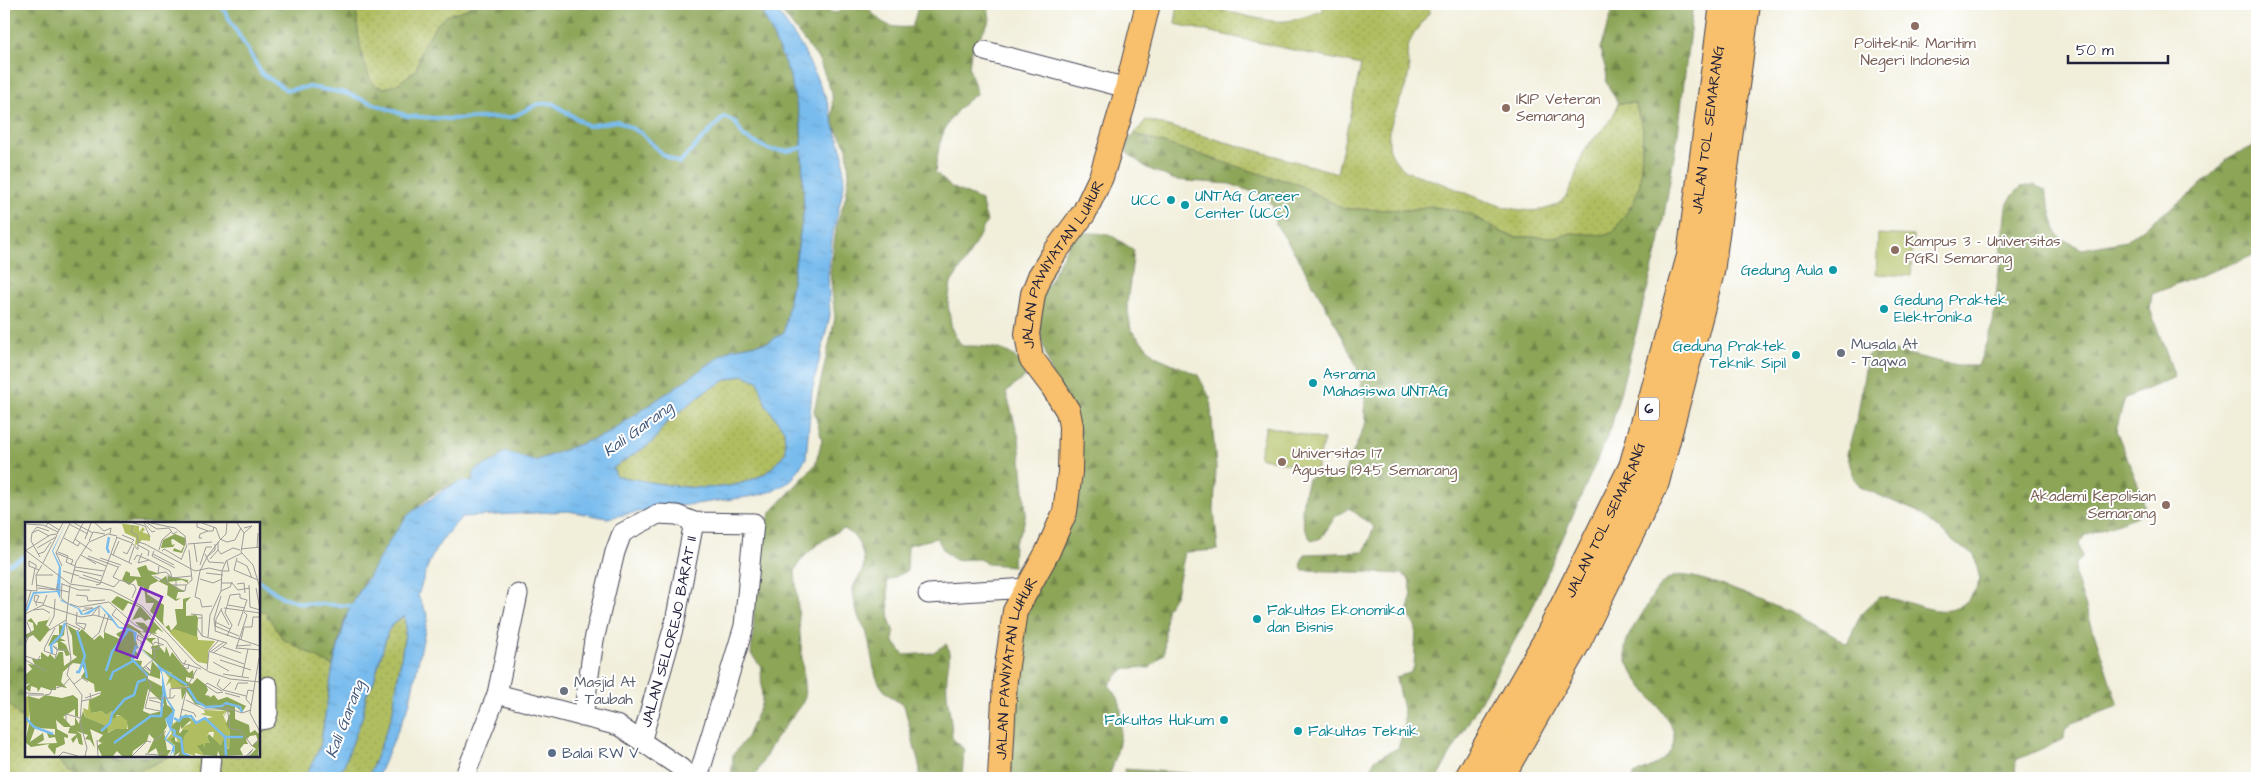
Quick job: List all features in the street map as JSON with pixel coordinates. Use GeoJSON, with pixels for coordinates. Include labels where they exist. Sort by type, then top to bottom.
{"type":"FeatureCollection","features":[{"type":"Feature","properties":{"kind":"highway","name":"JALAN TOL SEMARANG"},"geometry":{"type":"LineString","coordinates":[[1469,778],[1547,641],[1633,467],[1691,256],[1724,4]]}},
{"type":"Feature","properties":{"kind":"highway","name":"JALAN TOL SEMARANG"},"geometry":{"type":"LineString","coordinates":[[1499,778],[1576,643],[1655,482],[1710,272],[1746,4]]}},
{"type":"Feature","properties":{"kind":"main road","name":"JALAN PAWIYATAN LUHUR"},"geometry":{"type":"LineString","coordinates":[[1000,778],[1005,679],[1015,611],[1047,553],[1065,512],[1071,451],[1068,411],[1031,358],[1027,334],[1034,294],[1040,276],[1084,213],[1101,177],[1127,88],[1148,4]]}},
{"type":"Feature","properties":{"kind":"street"},"geometry":{"type":"LineString","coordinates":[[986,51],[1127,88]]}},
{"type":"Feature","properties":{"kind":"street"},"geometry":{"type":"LineString","coordinates":[[584,717],[594,640],[615,552],[622,533],[658,514],[677,515],[694,522],[751,522],[754,525],[744,626],[698,778]]}},
{"type":"Feature","properties":{"kind":"street","name":"JALAN SELOREJO BARAT II"},"geometry":{"type":"LineString","coordinates":[[642,740],[675,622],[694,522]]}},
{"type":"Feature","properties":{"kind":"street"},"geometry":{"type":"LineString","coordinates":[[928,594],[1028,588]]}},
{"type":"Feature","properties":{"kind":"street"},"geometry":{"type":"LineString","coordinates":[[464,778],[497,694],[518,594]]}},
{"type":"Feature","properties":{"kind":"street"},"geometry":{"type":"LineString","coordinates":[[260,720],[266,718],[268,713],[268,686]]}},
{"type":"Feature","properties":{"kind":"street"},"geometry":{"type":"LineString","coordinates":[[497,694],[619,726],[681,768],[690,778]]}},
{"type":"Feature","properties":{"kind":"street"},"geometry":{"type":"LineString","coordinates":[[209,778],[211,757]]}},
{"type":"Feature","properties":{"kind":"green space"},"geometry":{"type":"Polygon","coordinates":[[[4,4],[356,4],[358,35],[365,65],[373,85],[385,88],[396,85],[416,70],[423,46],[436,25],[446,16],[469,8],[470,4],[759,4],[789,73],[801,123],[804,209],[784,332],[769,342],[731,349],[607,434],[535,461],[505,452],[496,460],[475,470],[473,481],[455,484],[439,491],[424,501],[399,528],[353,601],[343,624],[333,666],[283,639],[265,612],[260,610],[260,522],[25,522],[25,722],[4,699],[4,4]]]}},
{"type":"Feature","properties":{"kind":"green space"},"geometry":{"type":"Polygon","coordinates":[[[356,4],[470,4],[470,8],[446,16],[423,46],[416,70],[396,85],[385,88],[373,85],[365,65],[358,35],[356,4]]]}},
{"type":"Feature","properties":{"kind":"green space"},"geometry":{"type":"Polygon","coordinates":[[[848,4],[865,4],[880,20],[896,27],[912,27],[919,4],[985,4],[988,6],[990,20],[971,51],[969,68],[977,93],[958,110],[946,127],[939,147],[935,172],[951,187],[981,200],[987,221],[967,259],[951,283],[948,304],[952,330],[962,346],[982,346],[1009,353],[1022,365],[1027,375],[1006,392],[1019,438],[1026,512],[1023,527],[1014,544],[1013,566],[988,564],[979,559],[955,560],[944,551],[937,538],[908,545],[907,571],[887,581],[890,622],[894,632],[893,641],[904,655],[932,653],[946,644],[948,648],[947,684],[952,738],[964,749],[962,778],[918,778],[920,769],[904,705],[892,698],[879,682],[875,674],[866,631],[857,614],[853,588],[862,571],[864,559],[857,541],[844,529],[809,552],[795,571],[805,696],[803,702],[774,741],[754,778],[731,778],[733,755],[747,737],[762,702],[761,667],[751,654],[754,620],[753,602],[761,532],[772,511],[815,465],[822,440],[814,411],[835,318],[830,272],[837,223],[846,196],[849,175],[847,148],[833,124],[832,93],[819,60],[781,11],[814,9],[837,13],[848,4]]]}},
{"type":"Feature","properties":{"kind":"green space"},"geometry":{"type":"Polygon","coordinates":[[[1178,4],[1202,6],[1273,21],[1286,21],[1322,11],[1326,4],[1429,4],[1429,13],[1409,44],[1407,57],[1409,72],[1391,123],[1389,136],[1390,148],[1395,160],[1406,171],[1509,208],[1537,210],[1550,208],[1562,201],[1566,196],[1584,152],[1608,123],[1618,103],[1635,103],[1643,129],[1640,184],[1634,202],[1613,232],[1606,235],[1571,234],[1558,237],[1516,237],[1503,233],[1468,213],[1430,206],[1408,210],[1344,209],[1293,182],[1270,177],[1134,134],[1146,120],[1337,173],[1361,65],[1175,24],[1178,4]]]}},
{"type":"Feature","properties":{"kind":"green space"},"geometry":{"type":"Polygon","coordinates":[[[1615,4],[1693,4],[1678,134],[1659,244],[1611,428],[1529,615],[1437,778],[1368,778],[1374,760],[1398,748],[1402,736],[1404,719],[1396,677],[1410,673],[1414,667],[1416,628],[1409,616],[1412,594],[1409,579],[1402,574],[1302,570],[1301,562],[1305,554],[1364,552],[1374,527],[1349,508],[1336,516],[1321,538],[1312,541],[1304,526],[1302,511],[1308,479],[1323,472],[1342,478],[1367,420],[1364,412],[1365,399],[1357,367],[1340,332],[1300,261],[1275,223],[1273,206],[1264,196],[1230,184],[1175,180],[1147,168],[1127,153],[1128,141],[1134,134],[1270,177],[1293,182],[1344,209],[1408,210],[1430,206],[1468,213],[1503,233],[1516,237],[1558,237],[1571,233],[1606,235],[1613,232],[1634,202],[1640,184],[1643,129],[1635,103],[1618,103],[1606,82],[1607,78],[1600,48],[1615,4]]]}},
{"type":"Feature","properties":{"kind":"green space"},"geometry":{"type":"Polygon","coordinates":[[[2257,144],[2257,254],[2152,294],[2150,309],[2175,377],[2125,398],[2116,430],[2140,489],[2146,513],[2085,535],[2079,543],[2082,557],[2076,564],[2075,574],[2118,706],[2072,723],[2065,730],[2064,739],[2016,760],[2015,778],[1632,778],[1634,775],[1666,757],[1673,744],[1672,727],[1634,675],[1628,664],[1625,652],[1627,641],[1635,625],[1656,590],[1664,582],[1676,576],[1685,576],[1718,584],[1775,606],[1807,621],[1847,644],[1861,614],[1879,597],[1936,610],[1948,610],[1960,606],[1971,597],[1980,580],[1974,554],[1962,548],[1918,512],[1862,488],[1854,479],[1847,454],[1858,414],[1867,356],[1877,347],[1958,366],[1978,366],[1993,323],[2006,207],[2012,196],[2021,187],[2034,185],[2045,190],[2057,234],[2082,249],[2126,241],[2193,192],[2230,157],[2257,144]]]}},
{"type":"Feature","properties":{"kind":"green space"},"geometry":{"type":"Polygon","coordinates":[[[1075,232],[1109,234],[1134,250],[1127,304],[1131,330],[1155,356],[1198,375],[1210,398],[1216,467],[1214,510],[1218,550],[1185,552],[1176,594],[1166,610],[1164,654],[1150,668],[1131,668],[1122,671],[1109,685],[1118,698],[1122,716],[1115,761],[1108,778],[994,778],[1010,654],[1077,491],[1050,368],[1040,335],[1040,300],[1075,232]]]}},
{"type":"Feature","properties":{"kind":"green space"},"geometry":{"type":"Polygon","coordinates":[[[1878,234],[1913,236],[1911,276],[1876,274],[1878,234]]]}},
{"type":"Feature","properties":{"kind":"green space"},"geometry":{"type":"Polygon","coordinates":[[[743,375],[758,381],[766,405],[784,430],[786,452],[770,470],[749,481],[731,486],[712,488],[673,486],[616,476],[613,468],[652,442],[664,425],[704,392],[726,380],[743,375]]]}},
{"type":"Feature","properties":{"kind":"green space"},"geometry":{"type":"Polygon","coordinates":[[[1266,426],[1324,440],[1316,471],[1259,457],[1266,426]]]}},
{"type":"Feature","properties":{"kind":"green space"},"geometry":{"type":"Polygon","coordinates":[[[260,610],[265,612],[283,639],[333,666],[320,747],[305,778],[117,778],[167,757],[260,757],[260,610]]]}},
{"type":"Feature","properties":{"kind":"green space"},"geometry":{"type":"Polygon","coordinates":[[[404,616],[406,627],[392,716],[369,777],[339,778],[363,715],[366,695],[373,684],[388,631],[394,623],[404,616]]]}},
{"type":"Feature","properties":{"kind":"green space"},"geometry":{"type":"Polygon","coordinates":[[[4,699],[25,722],[25,757],[57,757],[68,770],[96,778],[4,778],[4,699]]]}},
{"type":"Feature","properties":{"kind":"green space"},"geometry":{"type":"Polygon","coordinates":[[[57,757],[167,757],[133,772],[107,776],[82,774],[69,770],[57,757]]]}},
{"type":"Feature","properties":{"kind":"green space"},"geometry":{"type":"Polygon","coordinates":[[[1124,769],[1254,778],[1125,778],[1124,769]]]}},
{"type":"Feature","properties":{"kind":"water","name":"Kali Garang"},"geometry":{"type":"Polygon","coordinates":[[[759,4],[777,4],[780,15],[803,49],[826,98],[843,155],[844,186],[833,233],[828,274],[830,315],[812,391],[806,458],[791,481],[773,491],[755,496],[643,511],[607,518],[568,511],[462,517],[439,544],[422,583],[418,596],[428,616],[409,705],[377,778],[368,778],[392,716],[406,627],[404,616],[394,623],[388,631],[373,684],[366,695],[363,715],[339,778],[305,778],[320,747],[333,666],[348,611],[391,538],[409,514],[447,488],[459,482],[473,481],[475,470],[496,460],[505,452],[535,461],[607,434],[731,349],[769,342],[784,332],[804,209],[801,123],[789,73],[759,4]],[[743,375],[726,380],[704,392],[664,425],[653,442],[613,468],[616,476],[673,486],[712,488],[750,481],[767,472],[786,452],[784,430],[766,405],[758,381],[743,375]]]}},
{"type":"Feature","properties":{"kind":"waterway"},"geometry":{"type":"LineString","coordinates":[[217,4],[221,5],[262,74],[287,90],[309,87],[345,93],[407,116],[449,119],[512,117],[538,104],[552,103],[588,126],[617,121],[641,133],[662,154],[679,163],[724,117],[735,122],[744,137],[770,150],[787,151],[807,147]]}},
{"type":"Feature","properties":{"kind":"waterway"},"geometry":{"type":"LineString","coordinates":[[4,566],[25,556]]}},
{"type":"Feature","properties":{"kind":"waterway"},"geometry":{"type":"LineString","coordinates":[[260,582],[282,597],[300,603],[355,606]]}},
{"type":"Feature","properties":{"kind":"place","name":"Politeknik Maritim Negeri Indonesia"},"geometry":{"type":"Point","coordinates":[1915,26]}},
{"type":"Feature","properties":{"kind":"place","name":"IKIP Veteran Semarang"},"geometry":{"type":"Point","coordinates":[1506,108]}},
{"type":"Feature","properties":{"kind":"place","name":"UCC"},"geometry":{"type":"Point","coordinates":[1171,200]}},
{"type":"Feature","properties":{"kind":"place","name":"UNTAG Career Center (UCC)"},"geometry":{"type":"Point","coordinates":[1185,205]}},
{"type":"Feature","properties":{"kind":"place","name":"Kampus 3 - Universitas PGRI Semarang"},"geometry":{"type":"Point","coordinates":[1895,250]}},
{"type":"Feature","properties":{"kind":"place","name":"Gedung Aula"},"geometry":{"type":"Point","coordinates":[1833,270]}},
{"type":"Feature","properties":{"kind":"place","name":"Gedung Praktek Elektronika"},"geometry":{"type":"Point","coordinates":[1884,309]}},
{"type":"Feature","properties":{"kind":"place","name":"Musala At - Taqwa"},"geometry":{"type":"Point","coordinates":[1841,353]}},
{"type":"Feature","properties":{"kind":"place","name":"Gedung Praktek Teknik Sipil"},"geometry":{"type":"Point","coordinates":[1796,355]}},
{"type":"Feature","properties":{"kind":"place","name":"Asrama Mahasiswa UNTAG"},"geometry":{"type":"Point","coordinates":[1313,383]}},
{"type":"Feature","properties":{"kind":"place","name":"Universitas 17 Agustus 1945 Semarang"},"geometry":{"type":"Point","coordinates":[1282,462]}},
{"type":"Feature","properties":{"kind":"place","name":"Akademi Kepolisian Semarang"},"geometry":{"type":"Point","coordinates":[2166,505]}},
{"type":"Feature","properties":{"kind":"place","name":"Fakultas Ekonomika dan Bisnis"},"geometry":{"type":"Point","coordinates":[1257,619]}},
{"type":"Feature","properties":{"kind":"place","name":"Masjid At - Taubah"},"geometry":{"type":"Point","coordinates":[564,691]}},
{"type":"Feature","properties":{"kind":"place","name":"Fakultas Hukum"},"geometry":{"type":"Point","coordinates":[1224,720]}},
{"type":"Feature","properties":{"kind":"place","name":"Fakultas Teknik"},"geometry":{"type":"Point","coordinates":[1298,731]}},
{"type":"Feature","properties":{"kind":"place","name":"Balai RW V"},"geometry":{"type":"Point","coordinates":[552,753]}}]}
